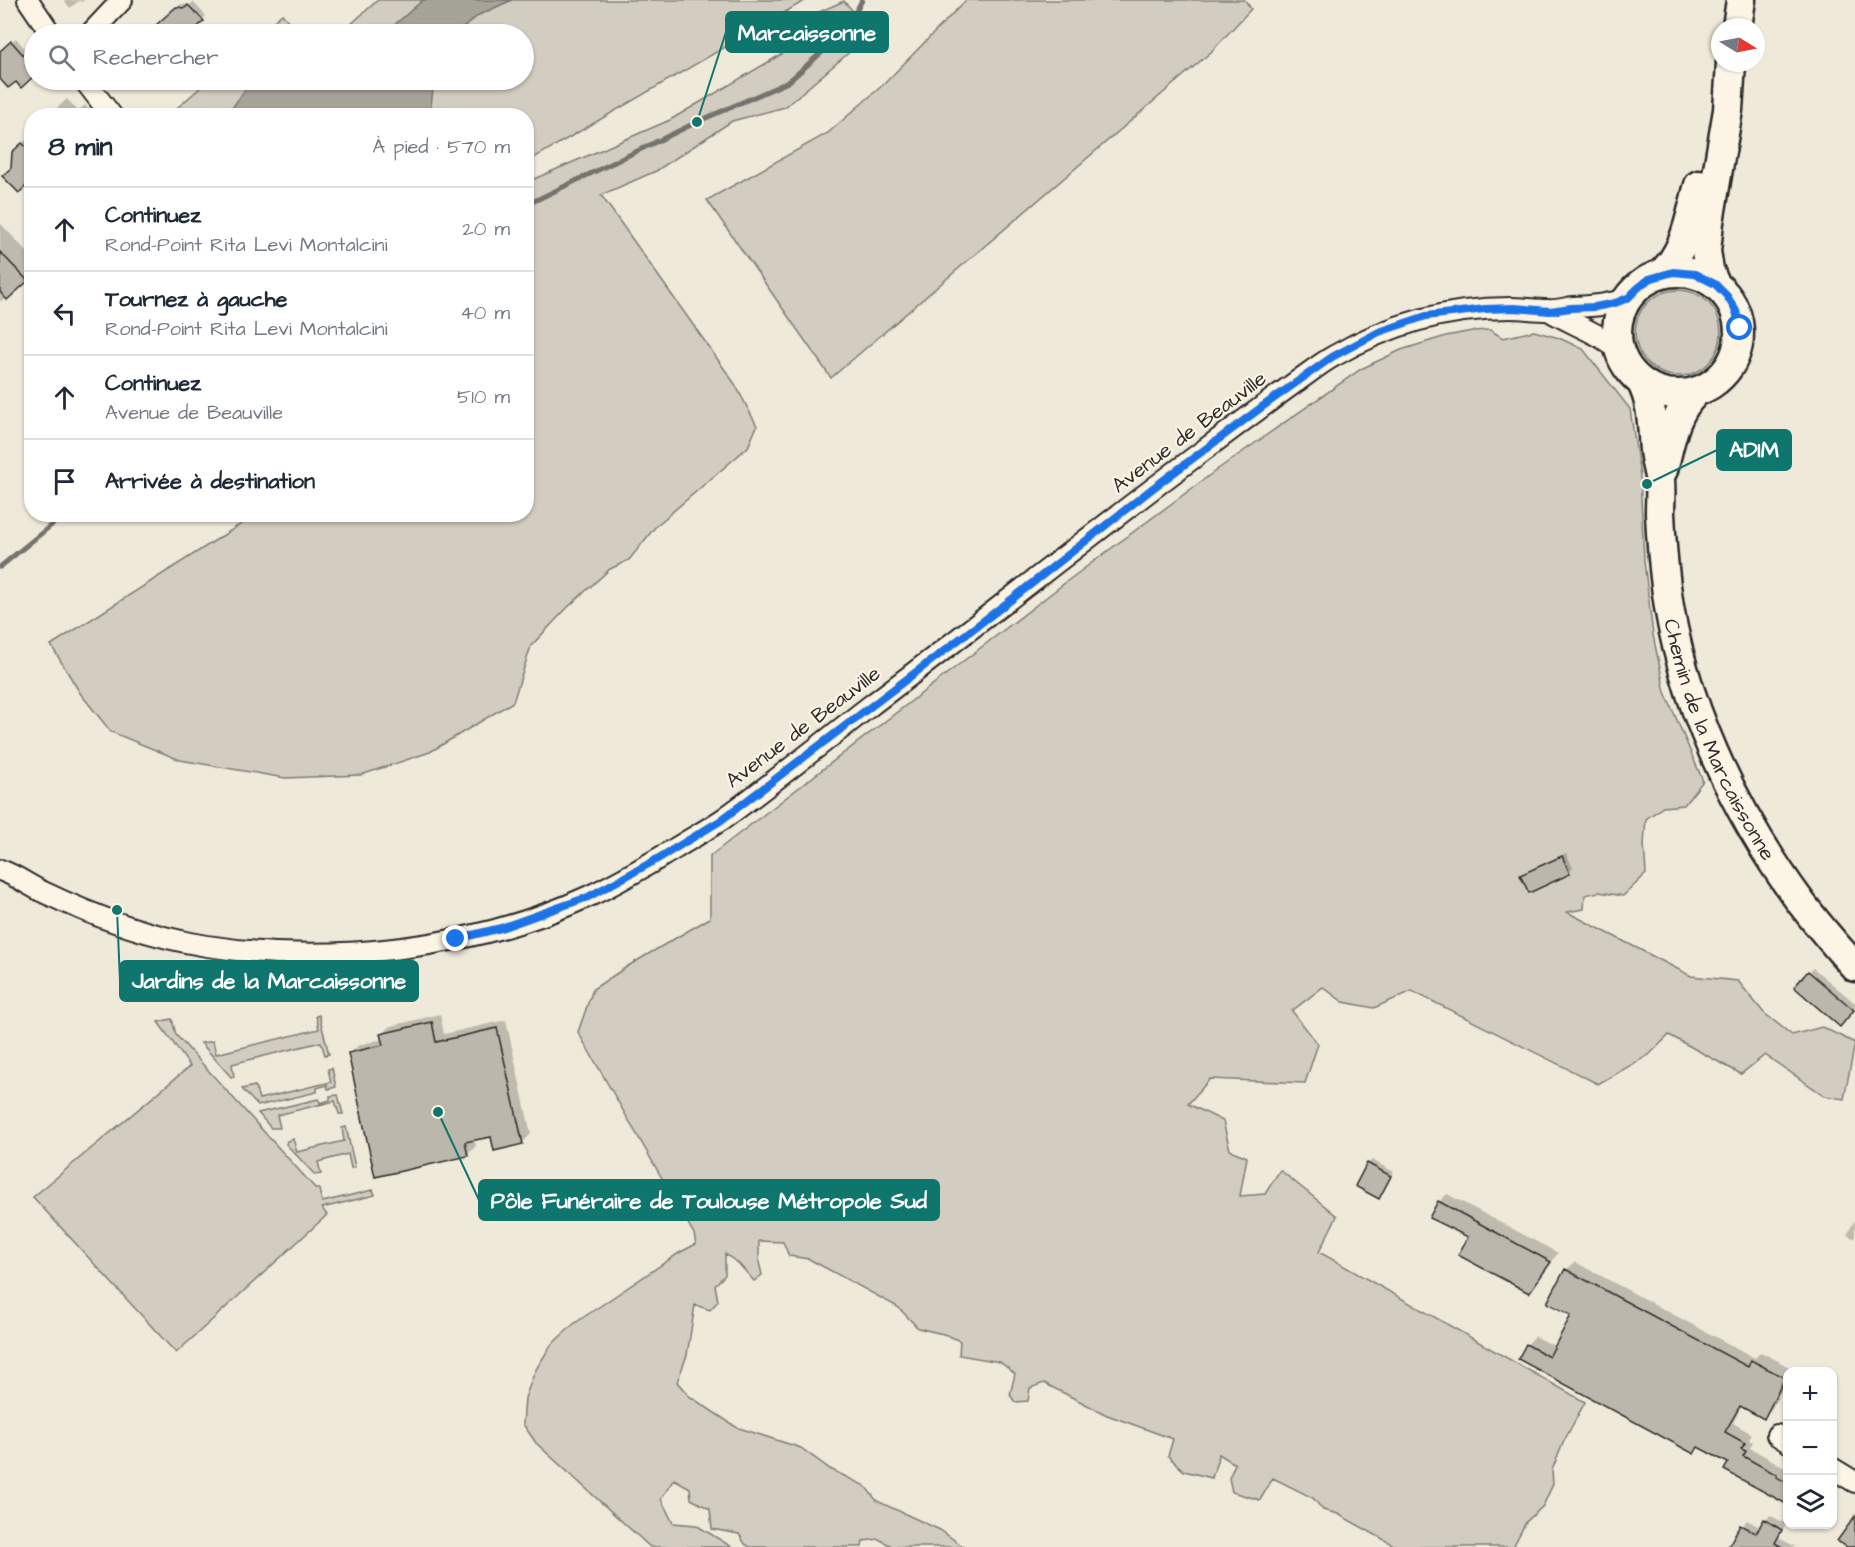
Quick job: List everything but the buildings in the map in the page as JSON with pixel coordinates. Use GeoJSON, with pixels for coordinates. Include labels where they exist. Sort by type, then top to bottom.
{"type":"FeatureCollection","features":[{"type":"Feature","properties":{"kind":"main road"},"geometry":{"type":"LineString","coordinates":[[1738,18],[1741,0]]}},
{"type":"Feature","properties":{"kind":"main road"},"geometry":{"type":"LineString","coordinates":[[1661,274],[1672,265],[1682,248],[1729,72]]}},
{"type":"Feature","properties":{"kind":"main road"},"geometry":{"type":"LineString","coordinates":[[1715,284],[1709,270],[1706,251],[1708,222],[1728,110],[1730,72]]}},
{"type":"Feature","properties":{"kind":"main road"},"geometry":{"type":"LineString","coordinates":[[1673,272],[1695,274],[1715,284],[1727,296],[1736,311],[1740,328],[1739,345],[1724,375],[1710,386],[1695,393],[1681,395],[1654,390],[1642,383],[1625,364],[1617,338],[1618,324],[1628,298],[1649,279],[1673,272]]}},
{"type":"Feature","properties":{"kind":"main road","name":"Chemin de la Marcaissonne"},"geometry":{"type":"LineString","coordinates":[[1642,383],[1650,406],[1654,451],[1660,483],[1662,550],[1672,626],[1703,726],[1739,805],[1769,856],[1803,906],[1855,967]]}},
{"type":"Feature","properties":{"kind":"main road","name":"Chemin de la Marcaissonne"},"geometry":{"type":"LineString","coordinates":[[1660,483],[1677,418],[1687,400],[1695,393]]}},
{"type":"Feature","properties":{"kind":"street"},"geometry":{"type":"LineString","coordinates":[[28,0],[44,24]]}},
{"type":"Feature","properties":{"kind":"street"},"geometry":{"type":"LineString","coordinates":[[99,24],[122,0]]}},
{"type":"Feature","properties":{"kind":"street"},"geometry":{"type":"LineString","coordinates":[[92,90],[106,108]]}},
{"type":"Feature","properties":{"kind":"street","name":"Avenue de Beauville"},"geometry":{"type":"LineString","coordinates":[[4,868],[38,890],[112,921],[165,937],[207,946],[285,953],[378,952],[456,939],[501,928],[546,913],[588,897],[720,821],[1007,603],[1153,488],[1332,357],[1379,332],[1426,316],[1485,309],[1514,308],[1550,311],[1595,307],[1628,298]]}},
{"type":"Feature","properties":{"kind":"street","name":"Avenue de Beauville"},"geometry":{"type":"LineString","coordinates":[[1550,311],[1610,342],[1620,352]]}},
{"type":"Feature","properties":{"kind":"street"},"geometry":{"type":"LineString","coordinates":[[1837,1471],[1855,1482]]}},
{"type":"Feature","properties":{"kind":"shaded area"},"geometry":{"type":"Polygon","coordinates":[[[378,0],[806,0],[534,158],[534,108],[177,108],[198,90],[534,90],[534,24],[351,24],[378,0]]]}},
{"type":"Feature","properties":{"kind":"shaded area"},"geometry":{"type":"Polygon","coordinates":[[[423,0],[512,0],[479,15],[468,24],[395,24],[423,0]]]}},
{"type":"Feature","properties":{"kind":"shaded area"},"geometry":{"type":"Polygon","coordinates":[[[966,0],[1245,0],[1251,9],[1211,52],[831,378],[707,200],[828,133],[884,84],[966,0]]]}},
{"type":"Feature","properties":{"kind":"shaded area"},"geometry":{"type":"Polygon","coordinates":[[[844,1],[872,33],[785,107],[732,121],[656,171],[601,195],[735,384],[757,426],[748,447],[656,526],[629,560],[610,569],[567,608],[531,646],[513,702],[430,752],[361,775],[285,778],[180,760],[111,732],[80,693],[51,645],[244,522],[534,522],[534,179],[670,120],[819,32],[819,12],[844,1]]]}},
{"type":"Feature","properties":{"kind":"shaded area"},"geometry":{"type":"Polygon","coordinates":[[[282,14],[291,24],[270,24],[282,14]]]}},
{"type":"Feature","properties":{"kind":"shaded area"},"geometry":{"type":"Polygon","coordinates":[[[245,90],[433,90],[431,108],[232,108],[245,90]]]}},
{"type":"Feature","properties":{"kind":"shaded area"},"geometry":{"type":"Polygon","coordinates":[[[1678,290],[1702,297],[1714,309],[1721,333],[1714,357],[1702,369],[1678,376],[1654,369],[1642,357],[1635,333],[1642,309],[1654,297],[1678,290]]]}},
{"type":"Feature","properties":{"kind":"shaded area"},"geometry":{"type":"Polygon","coordinates":[[[1490,330],[1503,338],[1534,331],[1559,338],[1583,349],[1630,409],[1640,476],[1644,561],[1653,635],[1665,692],[1703,781],[1684,805],[1663,807],[1646,819],[1644,844],[1646,874],[1623,896],[1599,892],[1585,895],[1584,909],[1567,912],[1691,976],[1738,981],[1764,1013],[1792,1035],[1822,1027],[1855,1043],[1844,1099],[1825,1096],[1765,1055],[1741,1074],[1669,1035],[1649,1055],[1598,1084],[1412,991],[1374,1008],[1343,1002],[1323,987],[1292,1011],[1318,1044],[1305,1083],[1210,1079],[1188,1104],[1223,1121],[1230,1150],[1247,1157],[1240,1196],[1265,1194],[1280,1170],[1337,1216],[1319,1252],[1585,1402],[1564,1441],[1552,1470],[1553,1484],[1543,1506],[1526,1522],[1513,1547],[1397,1547],[1338,1514],[1323,1510],[1313,1498],[1273,1478],[1260,1500],[1232,1492],[1229,1478],[1235,1464],[1219,1454],[1212,1478],[1184,1471],[1168,1456],[1173,1439],[1107,1415],[1044,1383],[1030,1388],[1028,1401],[1015,1402],[1010,1395],[1015,1374],[1000,1362],[959,1355],[960,1341],[947,1335],[918,1328],[898,1307],[809,1259],[789,1256],[783,1242],[759,1241],[759,1262],[762,1275],[754,1281],[739,1264],[725,1254],[725,1275],[715,1285],[718,1301],[710,1310],[695,1305],[687,1355],[677,1382],[689,1396],[736,1427],[801,1448],[830,1469],[865,1486],[877,1501],[940,1530],[964,1547],[893,1547],[879,1539],[863,1541],[862,1547],[750,1547],[745,1544],[739,1534],[712,1529],[710,1509],[691,1499],[690,1488],[674,1479],[661,1499],[673,1523],[696,1525],[732,1547],[650,1547],[536,1443],[523,1424],[525,1398],[535,1371],[551,1345],[575,1323],[696,1244],[694,1234],[578,1032],[593,989],[710,918],[710,856],[1070,579],[1218,469],[1361,369],[1401,350],[1446,336],[1490,330]]]}},
{"type":"Feature","properties":{"kind":"shaded area"},"geometry":{"type":"Polygon","coordinates":[[[319,1015],[329,1054],[325,1055],[321,1042],[232,1064],[234,1077],[231,1077],[201,1043],[213,1041],[216,1054],[319,1029],[316,1016],[319,1015]]]}},
{"type":"Feature","properties":{"kind":"shaded area"},"geometry":{"type":"Polygon","coordinates":[[[172,1019],[176,1035],[316,1189],[319,1189],[322,1202],[373,1190],[375,1195],[322,1208],[327,1215],[176,1353],[33,1197],[190,1066],[158,1022],[172,1019]]]}},
{"type":"Feature","properties":{"kind":"shaded area"},"geometry":{"type":"Polygon","coordinates":[[[332,1068],[336,1087],[328,1089],[327,1085],[317,1088],[317,1092],[258,1106],[242,1089],[255,1086],[259,1099],[331,1082],[328,1069],[332,1068]]]}},
{"type":"Feature","properties":{"kind":"shaded area"},"geometry":{"type":"Polygon","coordinates":[[[338,1095],[343,1114],[339,1114],[335,1101],[277,1115],[280,1128],[271,1128],[258,1113],[319,1099],[320,1103],[330,1100],[330,1096],[338,1095]]]}},
{"type":"Feature","properties":{"kind":"shaded area"},"geometry":{"type":"Polygon","coordinates":[[[346,1127],[355,1167],[351,1168],[348,1154],[318,1162],[321,1174],[315,1175],[286,1144],[287,1141],[293,1139],[297,1152],[344,1141],[342,1128],[346,1127]]]}},
{"type":"Feature","properties":{"kind":"waterway"},"geometry":{"type":"LineString","coordinates":[[534,201],[697,122],[788,82],[846,31],[862,0]]}},
{"type":"Feature","properties":{"kind":"waterway"},"geometry":{"type":"LineString","coordinates":[[0,567],[55,522]]}},
{"type":"Feature","properties":{"kind":"place","name":"Marcaissonne"},"geometry":{"type":"Point","coordinates":[697,122]}},
{"type":"Feature","properties":{"kind":"place","name":"ADIM"},"geometry":{"type":"Point","coordinates":[1647,484]}},
{"type":"Feature","properties":{"kind":"place","name":"Jardins de la Marcaissonne"},"geometry":{"type":"Point","coordinates":[117,910]}},
{"type":"Feature","properties":{"kind":"place","name":"Pôle Funéraire de Toulouse Métropole Sud"},"geometry":{"type":"Point","coordinates":[438,1112]}},
{"type":"Feature","properties":{"kind":"route"},"geometry":{"type":"LineString","coordinates":[[456,939],[501,928],[588,897],[720,821],[1007,603],[1153,488],[1266,404],[1332,357],[1379,332],[1426,316],[1485,309],[1514,308],[1550,311],[1615,303],[1628,298],[1649,279],[1673,272],[1695,274],[1715,284],[1727,296],[1736,311],[1740,328]]}}]}
